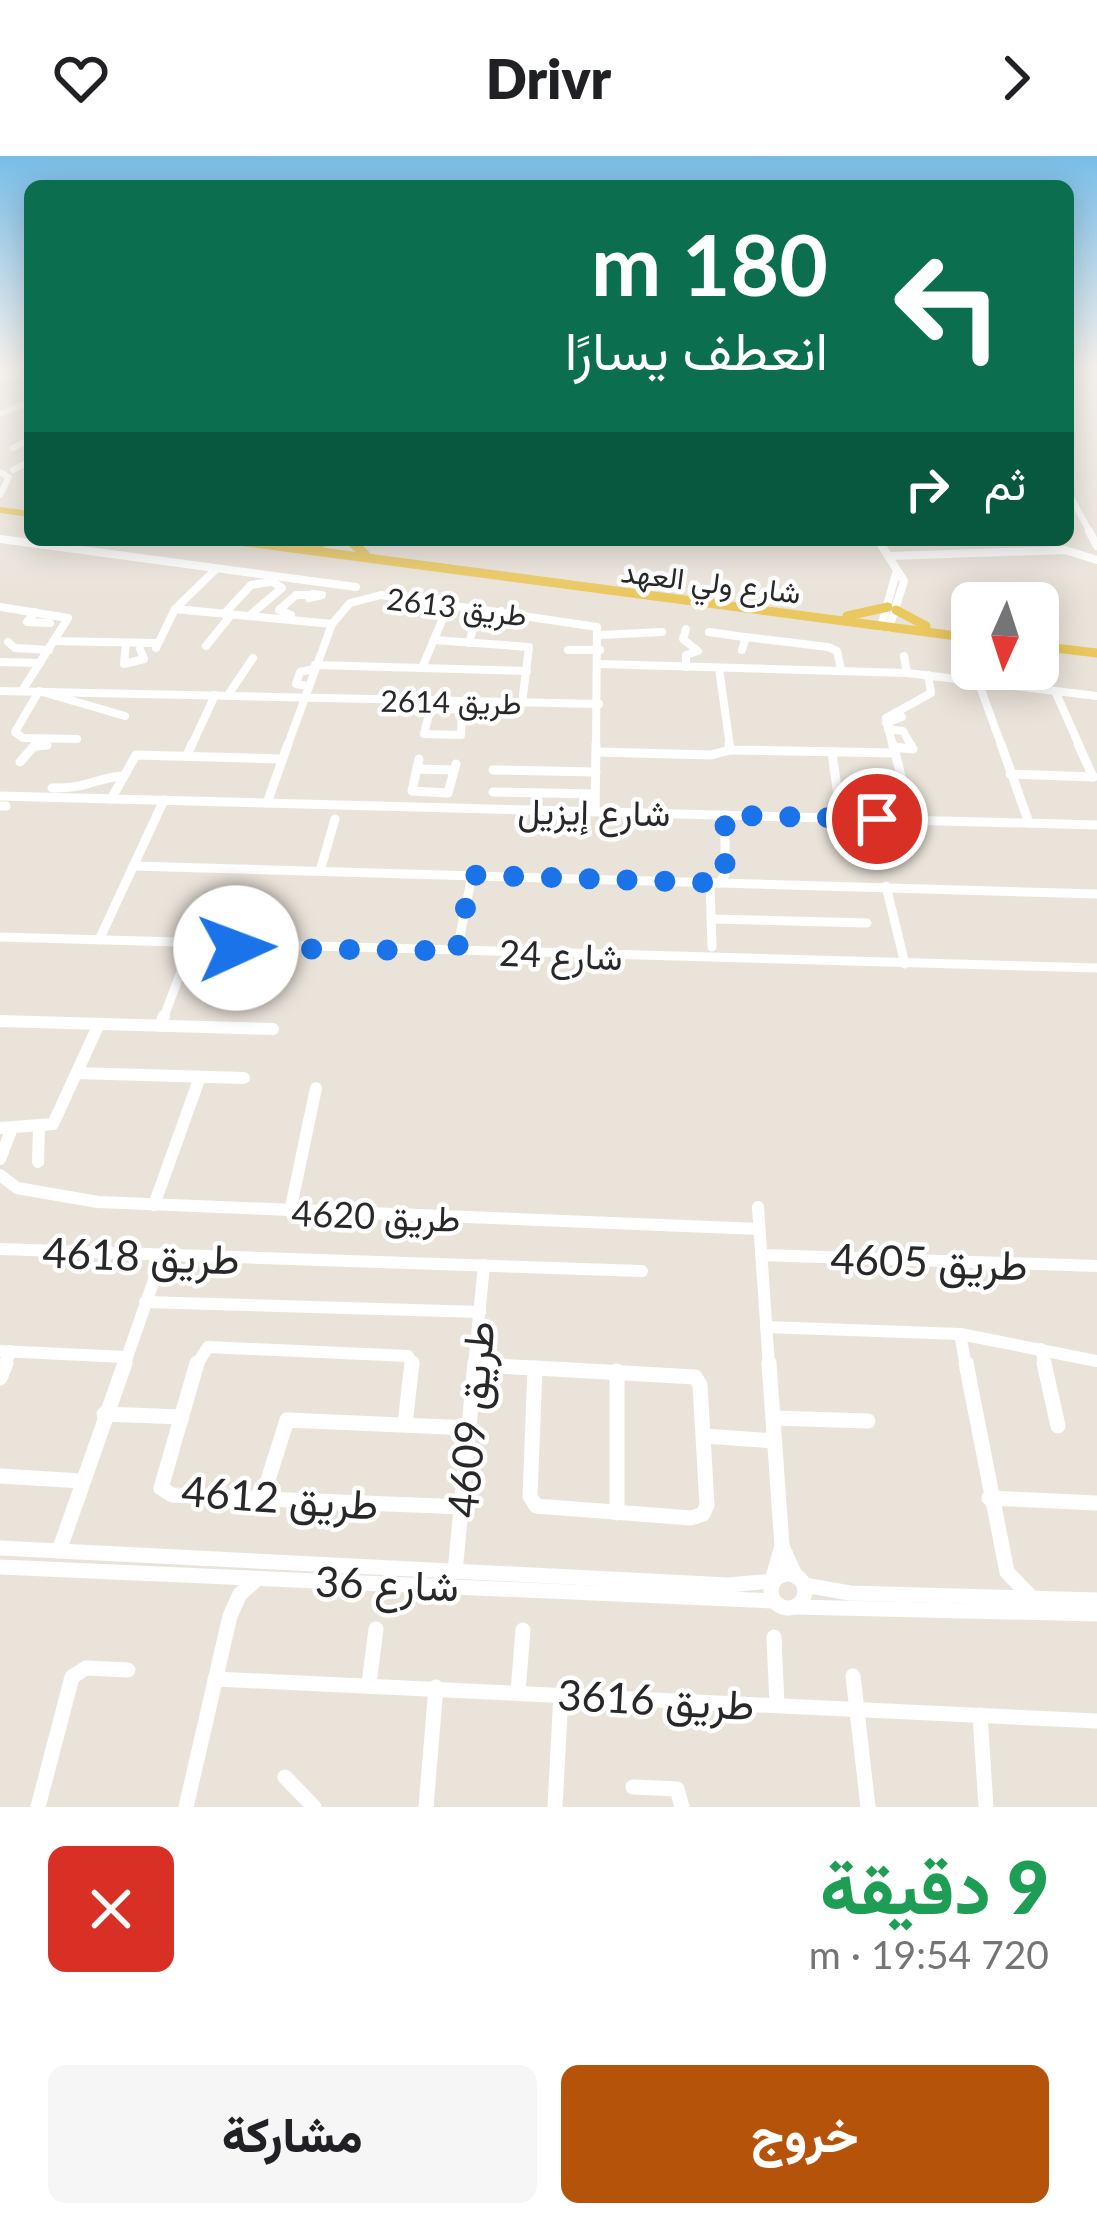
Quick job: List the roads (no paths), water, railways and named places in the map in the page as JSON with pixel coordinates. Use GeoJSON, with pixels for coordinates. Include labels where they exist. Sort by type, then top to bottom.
{"type":"FeatureCollection","features":[{"type":"Feature","properties":{"kind":"main road"},"geometry":{"type":"LineString","coordinates":[[356,546],[365,554]]}},
{"type":"Feature","properties":{"kind":"main road","name":"شارع ولي العهد"},"geometry":{"type":"LineString","coordinates":[[332,548],[951,631]]}},
{"type":"Feature","properties":{"kind":"main road","name":"شارع ولي العهد"},"geometry":{"type":"LineString","coordinates":[[332,548],[794,616],[951,632]]}},
{"type":"Feature","properties":{"kind":"main road"},"geometry":{"type":"LineString","coordinates":[[847,616],[892,608],[926,626]]}},
{"type":"Feature","properties":{"kind":"main road"},"geometry":{"type":"LineString","coordinates":[[1059,645],[1097,650]]}},
{"type":"Feature","properties":{"kind":"street"},"geometry":{"type":"LineString","coordinates":[[13,448],[22,443]]}},
{"type":"Feature","properties":{"kind":"street"},"geometry":{"type":"LineString","coordinates":[[13,470],[24,464]]}},
{"type":"Feature","properties":{"kind":"street"},"geometry":{"type":"LineString","coordinates":[[0,472],[9,477],[0,495]]}},
{"type":"Feature","properties":{"kind":"street"},"geometry":{"type":"LineString","coordinates":[[1074,503],[1097,551]]}},
{"type":"Feature","properties":{"kind":"street"},"geometry":{"type":"LineString","coordinates":[[1083,519],[1097,519]]}},
{"type":"Feature","properties":{"kind":"street"},"geometry":{"type":"LineString","coordinates":[[1078,547],[1089,533]]}},
{"type":"Feature","properties":{"kind":"street"},"geometry":{"type":"LineString","coordinates":[[49,546],[275,580],[356,587]]}},
{"type":"Feature","properties":{"kind":"street"},"geometry":{"type":"LineString","coordinates":[[882,546],[893,560],[900,586],[885,624]]}},
{"type":"Feature","properties":{"kind":"street"},"geometry":{"type":"LineString","coordinates":[[918,546],[924,554]]}},
{"type":"Feature","properties":{"kind":"street"},"geometry":{"type":"LineString","coordinates":[[1013,546],[1017,551]]}},
{"type":"Feature","properties":{"kind":"street"},"geometry":{"type":"LineString","coordinates":[[893,560],[1045,546]]}},
{"type":"Feature","properties":{"kind":"street"},"geometry":{"type":"LineString","coordinates":[[1071,546],[1097,551]]}},
{"type":"Feature","properties":{"kind":"street"},"geometry":{"type":"LineString","coordinates":[[1078,547],[1097,551]]}},
{"type":"Feature","properties":{"kind":"street"},"geometry":{"type":"LineString","coordinates":[[155,646],[175,609],[215,570]]}},
{"type":"Feature","properties":{"kind":"street"},"geometry":{"type":"LineString","coordinates":[[206,646],[251,585],[275,580],[283,586],[249,616]]}},
{"type":"Feature","properties":{"kind":"street"},"geometry":{"type":"LineString","coordinates":[[291,620],[293,616],[279,609],[296,595],[314,595],[328,584]]}},
{"type":"Feature","properties":{"kind":"street","name":"طريق 2613"},"geometry":{"type":"LineString","coordinates":[[305,692],[296,682],[302,670],[314,667],[332,624],[350,603],[369,596],[449,604],[495,615],[592,620],[601,635]]}},
{"type":"Feature","properties":{"kind":"street"},"geometry":{"type":"LineString","coordinates":[[422,668],[449,604]]}},
{"type":"Feature","properties":{"kind":"street"},"geometry":{"type":"LineString","coordinates":[[0,607],[68,618],[22,691]]}},
{"type":"Feature","properties":{"kind":"street"},"geometry":{"type":"LineString","coordinates":[[175,609],[332,624]]}},
{"type":"Feature","properties":{"kind":"street"},"geometry":{"type":"LineString","coordinates":[[35,612],[27,622],[50,623]]}},
{"type":"Feature","properties":{"kind":"street"},"geometry":{"type":"LineString","coordinates":[[469,643],[474,625],[495,615]]}},
{"type":"Feature","properties":{"kind":"street"},"geometry":{"type":"LineString","coordinates":[[686,629],[683,639],[698,651],[686,656],[686,667]]}},
{"type":"Feature","properties":{"kind":"street"},"geometry":{"type":"LineString","coordinates":[[595,812],[601,635],[662,632]]}},
{"type":"Feature","properties":{"kind":"street"},"geometry":{"type":"LineString","coordinates":[[709,632],[831,647],[841,670]]}},
{"type":"Feature","properties":{"kind":"street"},"geometry":{"type":"LineString","coordinates":[[742,650],[744,637]]}},
{"type":"Feature","properties":{"kind":"street"},"geometry":{"type":"LineString","coordinates":[[434,640],[529,647],[522,703]]}},
{"type":"Feature","properties":{"kind":"street"},"geometry":{"type":"LineString","coordinates":[[8,643],[15,648],[155,646]]}},
{"type":"Feature","properties":{"kind":"street"},"geometry":{"type":"LineString","coordinates":[[125,646],[127,664],[144,659],[140,649],[155,646]]}},
{"type":"Feature","properties":{"kind":"street"},"geometry":{"type":"LineString","coordinates":[[568,650],[600,650]]}},
{"type":"Feature","properties":{"kind":"street"},"geometry":{"type":"LineString","coordinates":[[904,656],[907,674]]}},
{"type":"Feature","properties":{"kind":"street"},"geometry":{"type":"LineString","coordinates":[[227,695],[253,658]]}},
{"type":"Feature","properties":{"kind":"street"},"geometry":{"type":"LineString","coordinates":[[0,662],[40,663]]}},
{"type":"Feature","properties":{"kind":"street"},"geometry":{"type":"LineString","coordinates":[[600,664],[951,678]]}},
{"type":"Feature","properties":{"kind":"street"},"geometry":{"type":"LineString","coordinates":[[314,667],[527,671]]}},
{"type":"Feature","properties":{"kind":"street"},"geometry":{"type":"LineString","coordinates":[[719,668],[730,750]]}},
{"type":"Feature","properties":{"kind":"street"},"geometry":{"type":"LineString","coordinates":[[911,820],[887,726],[892,712],[931,693],[928,675]]}},
{"type":"Feature","properties":{"kind":"street"},"geometry":{"type":"LineString","coordinates":[[981,690],[1029,823]]}},
{"type":"Feature","properties":{"kind":"street"},"geometry":{"type":"LineString","coordinates":[[1047,690],[1097,696]]}},
{"type":"Feature","properties":{"kind":"street"},"geometry":{"type":"LineString","coordinates":[[0,691],[40,691],[98,704],[118,717]]}},
{"type":"Feature","properties":{"kind":"street"},"geometry":{"type":"LineString","coordinates":[[40,691],[16,736],[77,739]]}},
{"type":"Feature","properties":{"kind":"street"},"geometry":{"type":"LineString","coordinates":[[1010,774],[1095,777],[1055,691]]}},
{"type":"Feature","properties":{"kind":"street"},"geometry":{"type":"LineString","coordinates":[[98,704],[106,692]]}},
{"type":"Feature","properties":{"kind":"street"},"geometry":{"type":"LineString","coordinates":[[267,803],[305,692]]}},
{"type":"Feature","properties":{"kind":"street","name":"طريق 2614"},"geometry":{"type":"LineString","coordinates":[[60,696],[305,692],[449,705],[598,704]]}},
{"type":"Feature","properties":{"kind":"street"},"geometry":{"type":"LineString","coordinates":[[187,756],[215,695]]}},
{"type":"Feature","properties":{"kind":"street"},"geometry":{"type":"LineString","coordinates":[[53,715],[60,696]]}},
{"type":"Feature","properties":{"kind":"street"},"geometry":{"type":"LineString","coordinates":[[70,718],[80,701]]}},
{"type":"Feature","properties":{"kind":"street"},"geometry":{"type":"LineString","coordinates":[[449,705],[466,710],[461,736],[424,735],[430,710],[449,705]]}},
{"type":"Feature","properties":{"kind":"street"},"geometry":{"type":"LineString","coordinates":[[887,726],[902,717]]}},
{"type":"Feature","properties":{"kind":"street"},"geometry":{"type":"LineString","coordinates":[[597,752],[913,749],[903,731],[887,726]]}},
{"type":"Feature","properties":{"kind":"street"},"geometry":{"type":"LineString","coordinates":[[20,762],[35,746],[59,738]]}},
{"type":"Feature","properties":{"kind":"street"},"geometry":{"type":"LineString","coordinates":[[866,738],[869,753]]}},
{"type":"Feature","properties":{"kind":"street"},"geometry":{"type":"LineString","coordinates":[[832,752],[842,818]]}},
{"type":"Feature","properties":{"kind":"street"},"geometry":{"type":"LineString","coordinates":[[111,799],[136,755],[281,760]]}},
{"type":"Feature","properties":{"kind":"street"},"geometry":{"type":"LineString","coordinates":[[422,801],[412,792],[418,764],[455,767],[448,792],[436,801]]}},
{"type":"Feature","properties":{"kind":"street"},"geometry":{"type":"LineString","coordinates":[[493,770],[596,772]]}},
{"type":"Feature","properties":{"kind":"street"},"geometry":{"type":"LineString","coordinates":[[52,788],[72,793],[94,788],[106,777],[122,776]]}},
{"type":"Feature","properties":{"kind":"street"},"geometry":{"type":"LineString","coordinates":[[493,792],[595,794]]}},
{"type":"Feature","properties":{"kind":"street","name":"شارع إيزيل"},"geometry":{"type":"LineString","coordinates":[[2,803],[72,793],[111,799],[436,801],[595,812],[1097,824]]}},
{"type":"Feature","properties":{"kind":"street"},"geometry":{"type":"LineString","coordinates":[[99,940],[164,800]]}},
{"type":"Feature","properties":{"kind":"street"},"geometry":{"type":"LineString","coordinates":[[214,815],[220,802]]}},
{"type":"Feature","properties":{"kind":"street"},"geometry":{"type":"LineString","coordinates":[[712,947],[715,883],[725,875],[725,815]]}},
{"type":"Feature","properties":{"kind":"street"},"geometry":{"type":"LineString","coordinates":[[320,871],[335,819]]}},
{"type":"Feature","properties":{"kind":"street"},"geometry":{"type":"LineString","coordinates":[[133,866],[1097,894]]}},
{"type":"Feature","properties":{"kind":"street"},"geometry":{"type":"LineString","coordinates":[[457,951],[472,875]]}},
{"type":"Feature","properties":{"kind":"street"},"geometry":{"type":"LineString","coordinates":[[886,886],[905,964]]}},
{"type":"Feature","properties":{"kind":"street"},"geometry":{"type":"LineString","coordinates":[[712,919],[867,923]]}},
{"type":"Feature","properties":{"kind":"street","name":"شارع 24"},"geometry":{"type":"LineString","coordinates":[[0,937],[1097,968]]}},
{"type":"Feature","properties":{"kind":"street"},"geometry":{"type":"LineString","coordinates":[[160,1026],[192,943]]}},
{"type":"Feature","properties":{"kind":"street"},"geometry":{"type":"LineString","coordinates":[[237,944],[218,958],[246,960],[260,945]]}},
{"type":"Feature","properties":{"kind":"street"},"geometry":{"type":"LineString","coordinates":[[0,1021],[273,1029]]}},
{"type":"Feature","properties":{"kind":"street"},"geometry":{"type":"LineString","coordinates":[[0,1159],[6,1128],[39,1129],[53,1124],[99,1024]]}},
{"type":"Feature","properties":{"kind":"street"},"geometry":{"type":"LineString","coordinates":[[77,1073],[244,1078]]}},
{"type":"Feature","properties":{"kind":"street"},"geometry":{"type":"LineString","coordinates":[[154,1205],[200,1077]]}},
{"type":"Feature","properties":{"kind":"street"},"geometry":{"type":"LineString","coordinates":[[290,1212],[316,1088]]}},
{"type":"Feature","properties":{"kind":"street"},"geometry":{"type":"LineString","coordinates":[[38,1162],[39,1129]]}},
{"type":"Feature","properties":{"kind":"street","name":"طريق 4620"},"geometry":{"type":"LineString","coordinates":[[0,1175],[17,1188],[76,1200],[759,1229]]}},
{"type":"Feature","properties":{"kind":"street"},"geometry":{"type":"LineString","coordinates":[[758,1208],[782,1546],[772,1581],[774,1601],[795,1607],[1097,1614]]}},
{"type":"Feature","properties":{"kind":"street","name":"طريق 4618"},"geometry":{"type":"LineString","coordinates":[[0,1249],[642,1271]]}},
{"type":"Feature","properties":{"kind":"street","name":"طريق 4605"},"geometry":{"type":"LineString","coordinates":[[761,1255],[1097,1267]]}},
{"type":"Feature","properties":{"kind":"street"},"geometry":{"type":"LineString","coordinates":[[59,1551],[162,1256]]}},
{"type":"Feature","properties":{"kind":"street","name":"طريق 4609"},"geometry":{"type":"LineString","coordinates":[[454,1572],[484,1265]]}},
{"type":"Feature","properties":{"kind":"street"},"geometry":{"type":"LineString","coordinates":[[146,1302],[480,1312]]}},
{"type":"Feature","properties":{"kind":"street"},"geometry":{"type":"LineString","coordinates":[[766,1327],[960,1334],[1097,1361]]}},
{"type":"Feature","properties":{"kind":"street"},"geometry":{"type":"LineString","coordinates":[[960,1334],[1007,1572],[1031,1598]]}},
{"type":"Feature","properties":{"kind":"street","name":"طريق 4612"},"geometry":{"type":"LineString","coordinates":[[405,1424],[414,1366],[408,1356],[213,1346],[199,1354],[163,1492],[463,1507]]}},
{"type":"Feature","properties":{"kind":"street"},"geometry":{"type":"LineString","coordinates":[[1041,1349],[1058,1426]]}},
{"type":"Feature","properties":{"kind":"street"},"geometry":{"type":"LineString","coordinates":[[0,1378],[5,1351],[125,1357]]}},
{"type":"Feature","properties":{"kind":"street"},"geometry":{"type":"LineString","coordinates":[[475,1365],[536,1367],[617,1371],[695,1377],[705,1436],[707,1505],[703,1514],[691,1518],[536,1506],[530,1496],[536,1367]]}},
{"type":"Feature","properties":{"kind":"street"},"geometry":{"type":"LineString","coordinates":[[617,1371],[617,1513]]}},
{"type":"Feature","properties":{"kind":"street"},"geometry":{"type":"LineString","coordinates":[[104,1414],[182,1418]]}},
{"type":"Feature","properties":{"kind":"street"},"geometry":{"type":"LineString","coordinates":[[772,1418],[868,1421]]}},
{"type":"Feature","properties":{"kind":"street"},"geometry":{"type":"LineString","coordinates":[[262,1499],[287,1420],[470,1428]]}},
{"type":"Feature","properties":{"kind":"street"},"geometry":{"type":"LineString","coordinates":[[705,1436],[774,1441]]}},
{"type":"Feature","properties":{"kind":"street"},"geometry":{"type":"LineString","coordinates":[[0,1476],[81,1481]]}},
{"type":"Feature","properties":{"kind":"street"},"geometry":{"type":"LineString","coordinates":[[989,1498],[1097,1503]]}},
{"type":"Feature","properties":{"kind":"street"},"geometry":{"type":"LineString","coordinates":[[782,1546],[800,1581],[804,1600],[795,1607]]}},
{"type":"Feature","properties":{"kind":"street","name":"شارع 36"},"geometry":{"type":"LineString","coordinates":[[0,1548],[728,1585],[772,1581]]}},
{"type":"Feature","properties":{"kind":"street","name":"شارع 36"},"geometry":{"type":"LineString","coordinates":[[0,1567],[774,1601]]}},
{"type":"Feature","properties":{"kind":"street"},"geometry":{"type":"LineString","coordinates":[[992,1596],[1007,1572]]}},
{"type":"Feature","properties":{"kind":"street"},"geometry":{"type":"LineString","coordinates":[[772,1581],[782,1574],[850,1593],[1097,1600]]}},
{"type":"Feature","properties":{"kind":"street"},"geometry":{"type":"LineString","coordinates":[[219,1576],[230,1594],[230,1616]]}},
{"type":"Feature","properties":{"kind":"street"},"geometry":{"type":"LineString","coordinates":[[186,1807],[230,1616],[240,1594],[258,1578]]}},
{"type":"Feature","properties":{"kind":"street"},"geometry":{"type":"LineString","coordinates":[[369,1684],[376,1629]]}},
{"type":"Feature","properties":{"kind":"street"},"geometry":{"type":"LineString","coordinates":[[518,1692],[523,1630]]}},
{"type":"Feature","properties":{"kind":"street"},"geometry":{"type":"LineString","coordinates":[[775,1637],[777,1705]]}},
{"type":"Feature","properties":{"kind":"street"},"geometry":{"type":"LineString","coordinates":[[38,1807],[72,1677],[86,1667],[128,1670]]}},
{"type":"Feature","properties":{"kind":"street"},"geometry":{"type":"LineString","coordinates":[[853,1676],[868,1807]]}},
{"type":"Feature","properties":{"kind":"street","name":"طريق 3616"},"geometry":{"type":"LineString","coordinates":[[215,1679],[1097,1720]]}},
{"type":"Feature","properties":{"kind":"street"},"geometry":{"type":"LineString","coordinates":[[426,1807],[436,1687]]}},
{"type":"Feature","properties":{"kind":"street"},"geometry":{"type":"LineString","coordinates":[[556,1807],[561,1694]]}},
{"type":"Feature","properties":{"kind":"street"},"geometry":{"type":"LineString","coordinates":[[980,1715],[986,1807]]}},
{"type":"Feature","properties":{"kind":"street"},"geometry":{"type":"LineString","coordinates":[[285,1777],[314,1807]]}},
{"type":"Feature","properties":{"kind":"street"},"geometry":{"type":"LineString","coordinates":[[633,1787],[677,1789],[682,1807]]}}]}
